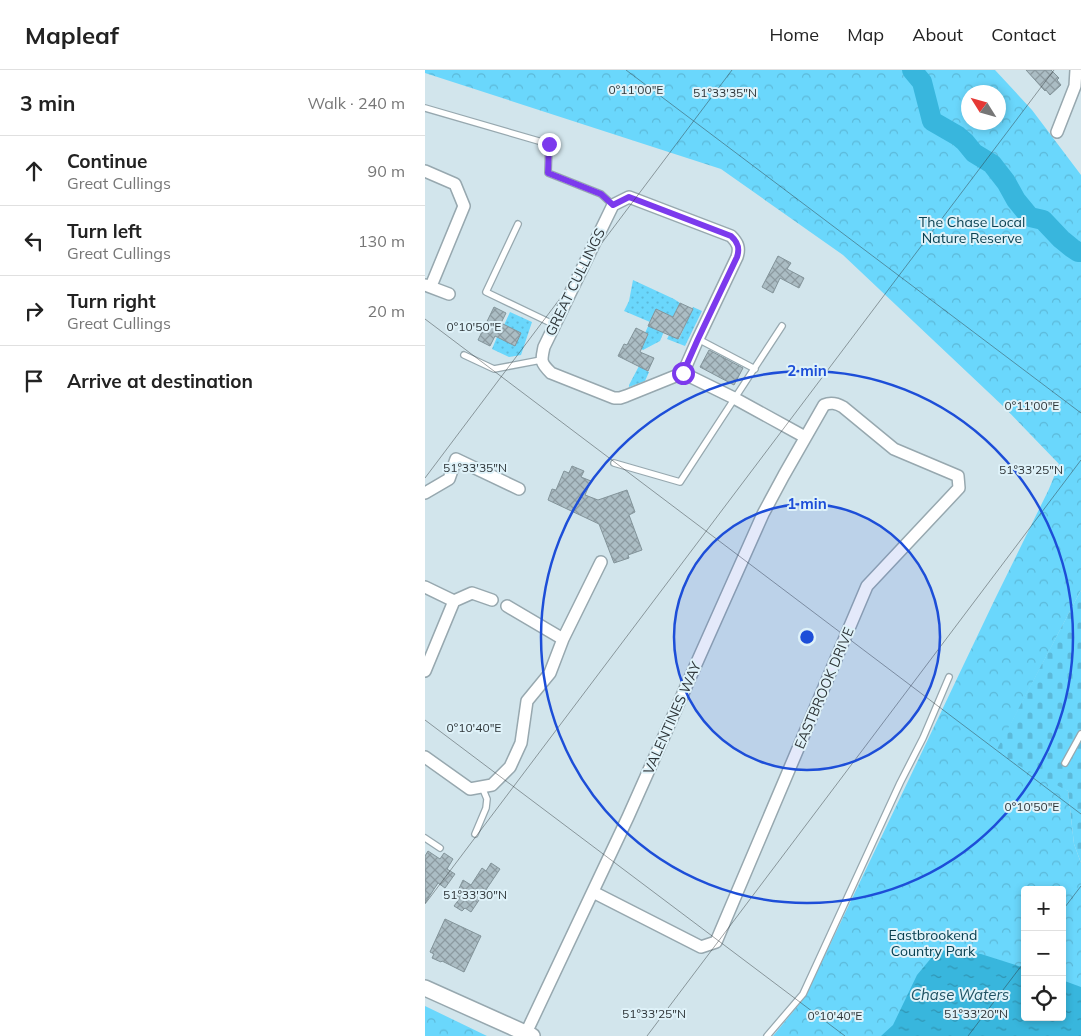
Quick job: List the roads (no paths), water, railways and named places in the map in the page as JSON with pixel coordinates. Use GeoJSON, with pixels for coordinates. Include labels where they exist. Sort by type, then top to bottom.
{"type":"FeatureCollection","features":[{"type":"Feature","properties":{"kind":"street"},"geometry":{"type":"LineString","coordinates":[[1057,132],[1075,86],[1076,70]]}},
{"type":"Feature","properties":{"kind":"street"},"geometry":{"type":"LineString","coordinates":[[425,171],[455,184],[464,206],[428,285],[449,294]]}},
{"type":"Feature","properties":{"kind":"street"},"geometry":{"type":"LineString","coordinates":[[541,360],[551,373],[614,398],[626,396],[683,373],[737,257],[739,251],[737,241],[731,236],[629,197],[613,205]]}},
{"type":"Feature","properties":{"kind":"street","name":"GREAT CULLINGS"},"geometry":{"type":"LineString","coordinates":[[541,360],[544,347],[613,205]]}},
{"type":"Feature","properties":{"kind":"street"},"geometry":{"type":"LineString","coordinates":[[683,373],[734,398],[805,437]]}},
{"type":"Feature","properties":{"kind":"street","name":"EASTBROOK DRIVE"},"geometry":{"type":"LineString","coordinates":[[593,892],[701,947],[716,942],[867,586],[959,488],[957,476],[894,449],[836,403],[824,405]]}},
{"type":"Feature","properties":{"kind":"street","name":"VALENTINES WAY"},"geometry":{"type":"LineString","coordinates":[[529,1035],[763,514],[824,405]]}},
{"type":"Feature","properties":{"kind":"street"},"geometry":{"type":"LineString","coordinates":[[425,493],[449,479],[456,459],[519,489]]}},
{"type":"Feature","properties":{"kind":"street"},"geometry":{"type":"LineString","coordinates":[[425,757],[470,789],[492,786],[510,767],[521,744],[527,701],[550,673],[563,639],[601,562]]}},
{"type":"Feature","properties":{"kind":"street"},"geometry":{"type":"LineString","coordinates":[[425,587],[454,600]]}},
{"type":"Feature","properties":{"kind":"street"},"geometry":{"type":"LineString","coordinates":[[425,671],[454,600],[471,593],[492,600]]}},
{"type":"Feature","properties":{"kind":"street"},"geometry":{"type":"LineString","coordinates":[[507,606],[563,639]]}},
{"type":"Feature","properties":{"kind":"street"},"geometry":{"type":"LineString","coordinates":[[425,988],[529,1035]]}},
{"type":"Feature","properties":{"kind":"lane"},"geometry":{"type":"LineString","coordinates":[[425,108],[549,144],[548,173],[601,194],[613,205]]}},
{"type":"Feature","properties":{"kind":"lane"},"geometry":{"type":"LineString","coordinates":[[518,224],[486,292],[555,325]]}},
{"type":"Feature","properties":{"kind":"lane"},"geometry":{"type":"LineString","coordinates":[[614,463],[680,482],[782,326]]}},
{"type":"Feature","properties":{"kind":"lane"},"geometry":{"type":"LineString","coordinates":[[698,339],[755,369]]}},
{"type":"Feature","properties":{"kind":"lane"},"geometry":{"type":"LineString","coordinates":[[464,355],[494,369],[541,360]]}},
{"type":"Feature","properties":{"kind":"lane"},"geometry":{"type":"LineString","coordinates":[[767,1036],[803,994],[900,783],[923,738],[949,677]]}},
{"type":"Feature","properties":{"kind":"lane"},"geometry":{"type":"LineString","coordinates":[[1065,764],[1081,734]]}},
{"type":"Feature","properties":{"kind":"lane"},"geometry":{"type":"LineString","coordinates":[[475,834],[486,808],[487,799],[482,787]]}},
{"type":"Feature","properties":{"kind":"lane"},"geometry":{"type":"LineString","coordinates":[[425,838],[440,848]]}},
{"type":"Feature","properties":{"kind":"water","name":"Chase Waters"},"geometry":{"type":"Polygon","coordinates":[[[952,950],[981,954],[1021,967],[1021,1021],[1066,1021],[1066,981],[1081,987],[1081,1036],[881,1036],[893,1025],[917,975],[937,951],[952,950]]]}},
{"type":"Feature","properties":{"kind":"waterway"},"geometry":{"type":"LineString","coordinates":[[912,70],[922,82],[932,121],[958,136],[974,153],[992,164],[1030,217],[1043,220],[1061,239],[1078,252],[1081,252]]}},
{"type":"Feature","properties":{"kind":"park label","name":"The Chase Local Nature Reserve"},"geometry":{"type":"Point","coordinates":[972,230]}},
{"type":"Feature","properties":{"kind":"park label","name":"Eastbrookend Country Park"},"geometry":{"type":"Point","coordinates":[933,944]}}]}
